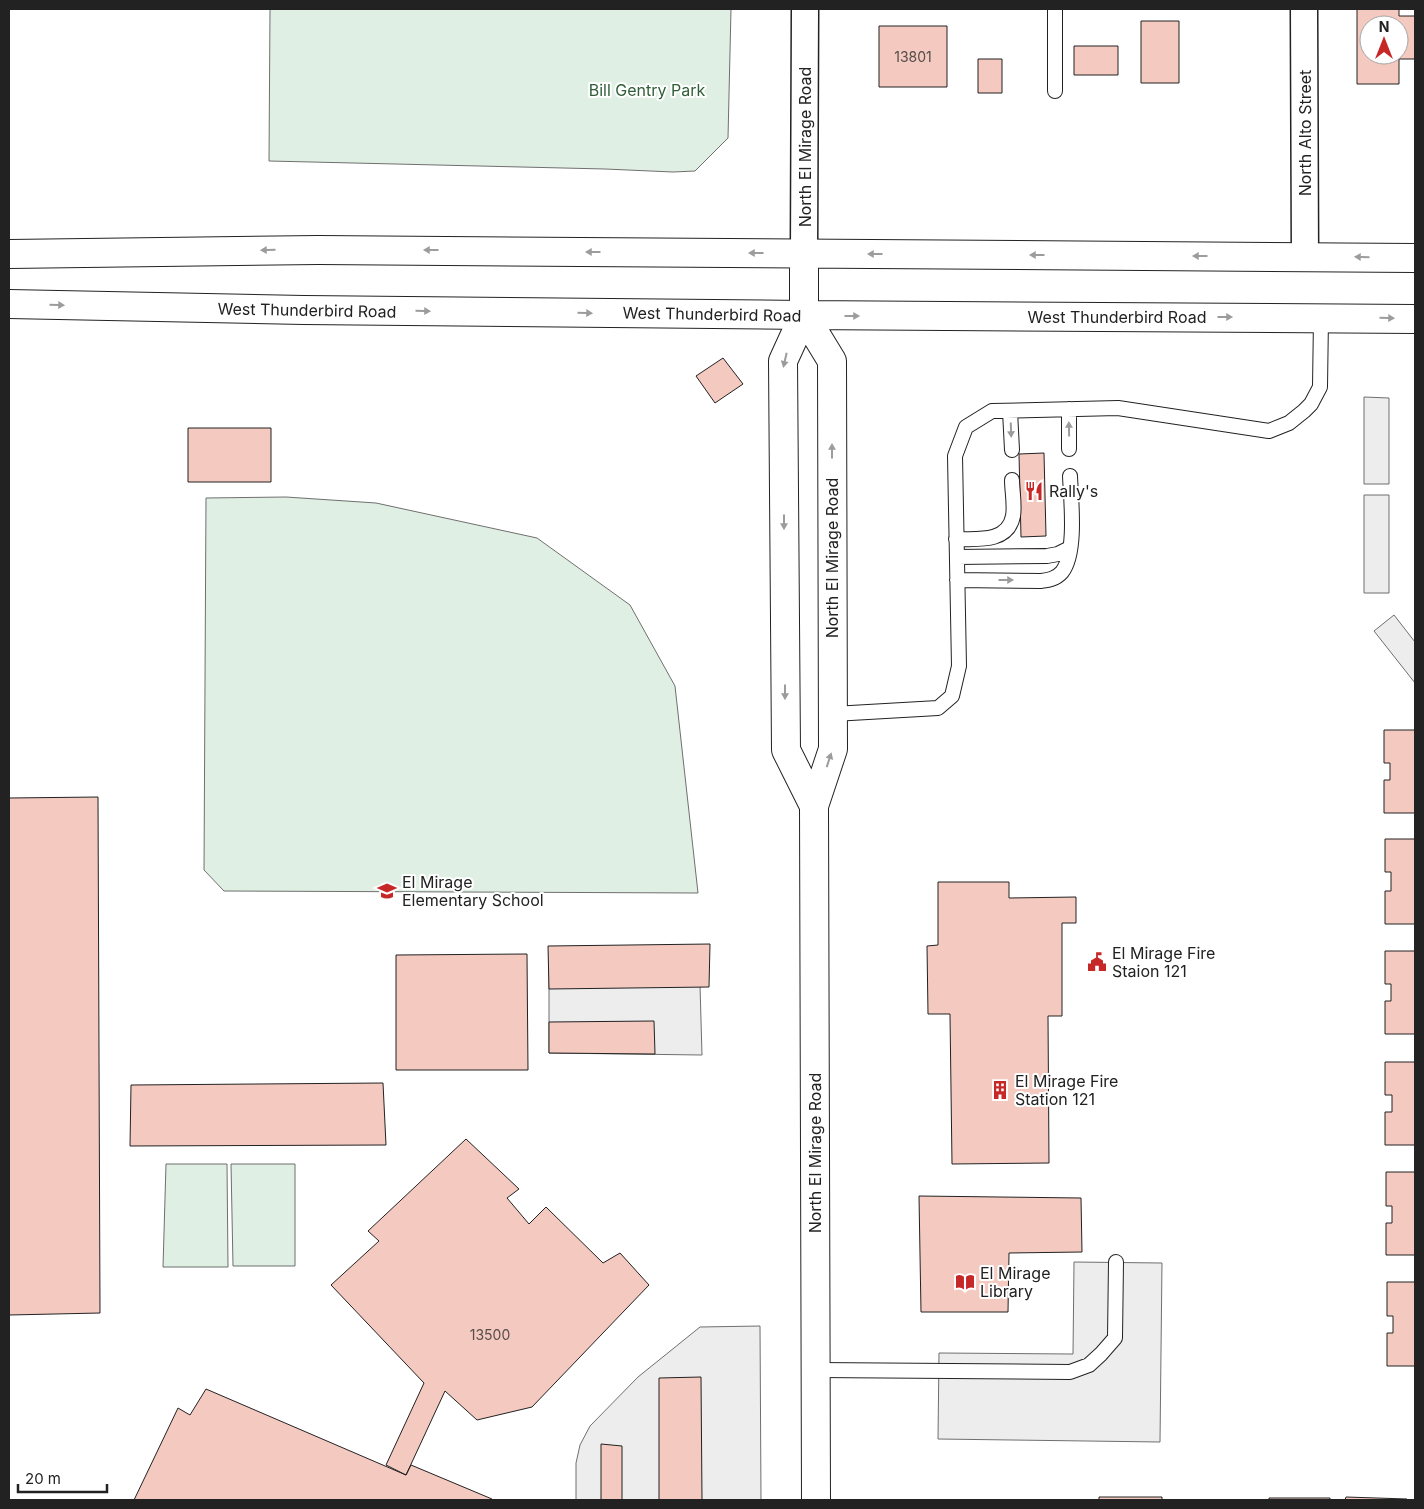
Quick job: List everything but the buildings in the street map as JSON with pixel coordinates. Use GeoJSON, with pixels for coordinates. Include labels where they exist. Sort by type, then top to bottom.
{"type":"FeatureCollection","features":[{"type":"Feature","properties":{"kind":"main road"},"geometry":{"type":"LineString","coordinates":[[9,254],[318,250],[1415,258]]}},
{"type":"Feature","properties":{"kind":"main road","name":"North El Mirage Road"},"geometry":{"type":"LineString","coordinates":[[804,253],[804,315],[784,361],[786,750],[814,806]]}},
{"type":"Feature","properties":{"kind":"main road","name":"West Thunderbird Road"},"geometry":{"type":"LineString","coordinates":[[9,304],[304,310],[1415,319]]}},
{"type":"Feature","properties":{"kind":"main road","name":"North El Mirage Road"},"geometry":{"type":"LineString","coordinates":[[804,315],[832,361],[833,749],[814,806],[816,1500]]}},
{"type":"Feature","properties":{"kind":"street","name":"North El Mirage Road"},"geometry":{"type":"LineString","coordinates":[[804,253],[805,9]]}},
{"type":"Feature","properties":{"kind":"street","name":"North Alto Street"},"geometry":{"type":"LineString","coordinates":[[1304,9],[1305,257]]}},
{"type":"Feature","properties":{"kind":"lane"},"geometry":{"type":"LineString","coordinates":[[1055,9],[1055,92]]}},
{"type":"Feature","properties":{"kind":"lane"},"geometry":{"type":"LineString","coordinates":[[833,714],[938,708],[952,696],[959,666],[955,456],[966,427],[992,411],[1118,408],[1269,431],[1289,423],[1304,411],[1312,404],[1320,387],[1321,318]]}},
{"type":"Feature","properties":{"kind":"lane"},"geometry":{"type":"LineString","coordinates":[[1069,409],[1070,450]]}},
{"type":"Feature","properties":{"kind":"lane"},"geometry":{"type":"LineString","coordinates":[[1010,411],[1012,450]]}},
{"type":"Feature","properties":{"kind":"lane"},"geometry":{"type":"LineString","coordinates":[[957,580],[1051,580],[1061,573],[1067,562],[1070,548],[1072,524],[1070,476]]}},
{"type":"Feature","properties":{"kind":"lane"},"geometry":{"type":"LineString","coordinates":[[956,539],[995,537],[1004,532],[1013,516],[1012,480]]}},
{"type":"Feature","properties":{"kind":"lane"},"geometry":{"type":"LineString","coordinates":[[957,558],[1047,556],[1058,554],[1070,548]]}},
{"type":"Feature","properties":{"kind":"lane"},"geometry":{"type":"LineString","coordinates":[[816,1370],[1070,1372],[1089,1365],[1102,1354],[1115,1338],[1116,1262]]}},
{"type":"Feature","properties":{"kind":"green space","name":"Bill Gentry Park"},"geometry":{"type":"Polygon","coordinates":[[[270,9],[731,9],[728,138],[695,171],[673,172],[269,161],[270,9]]]}},
{"type":"Feature","properties":{"kind":"green space"},"geometry":{"type":"Polygon","coordinates":[[[286,497],[376,503],[537,538],[630,605],[675,686],[698,893],[224,891],[204,870],[206,498],[286,497]]]}},
{"type":"Feature","properties":{"kind":"green space"},"geometry":{"type":"Polygon","coordinates":[[[166,1164],[227,1164],[228,1267],[163,1267],[166,1164]]]}},
{"type":"Feature","properties":{"kind":"green space"},"geometry":{"type":"Polygon","coordinates":[[[231,1164],[295,1164],[295,1266],[233,1266],[231,1164]]]}},
{"type":"Feature","properties":{"kind":"shaded area"},"geometry":{"type":"Polygon","coordinates":[[[1364,397],[1389,398],[1389,484],[1364,484],[1364,397]]]}},
{"type":"Feature","properties":{"kind":"shaded area"},"geometry":{"type":"Polygon","coordinates":[[[1364,495],[1389,495],[1389,593],[1364,593],[1364,495]]]}},
{"type":"Feature","properties":{"kind":"shaded area"},"geometry":{"type":"Polygon","coordinates":[[[1394,615],[1415,642],[1415,683],[1374,631],[1394,615]]]}},
{"type":"Feature","properties":{"kind":"shaded area"},"geometry":{"type":"Polygon","coordinates":[[[699,950],[702,1055],[549,1053],[549,952],[699,950]]]}},
{"type":"Feature","properties":{"kind":"shaded area"},"geometry":{"type":"Polygon","coordinates":[[[1074,1262],[1162,1263],[1160,1442],[938,1439],[939,1353],[1073,1354],[1074,1262]]]}},
{"type":"Feature","properties":{"kind":"shaded area"},"geometry":{"type":"Polygon","coordinates":[[[760,1326],[761,1500],[576,1500],[576,1463],[580,1445],[590,1426],[638,1377],[700,1327],[760,1326]]]}},
{"type":"Feature","properties":{"kind":"place","name":"Rally's"},"geometry":{"type":"Point","coordinates":[1034,491]}},
{"type":"Feature","properties":{"kind":"place","name":"El Mirage Elementary School"},"geometry":{"type":"Point","coordinates":[387,891]}},
{"type":"Feature","properties":{"kind":"place","name":"El Mirage Fire Staion 121"},"geometry":{"type":"Point","coordinates":[1097,962]}},
{"type":"Feature","properties":{"kind":"place","name":"El Mirage Fire Station 121"},"geometry":{"type":"Point","coordinates":[1000,1090]}},
{"type":"Feature","properties":{"kind":"place","name":"El Mirage Library"},"geometry":{"type":"Point","coordinates":[965,1282]}}]}
